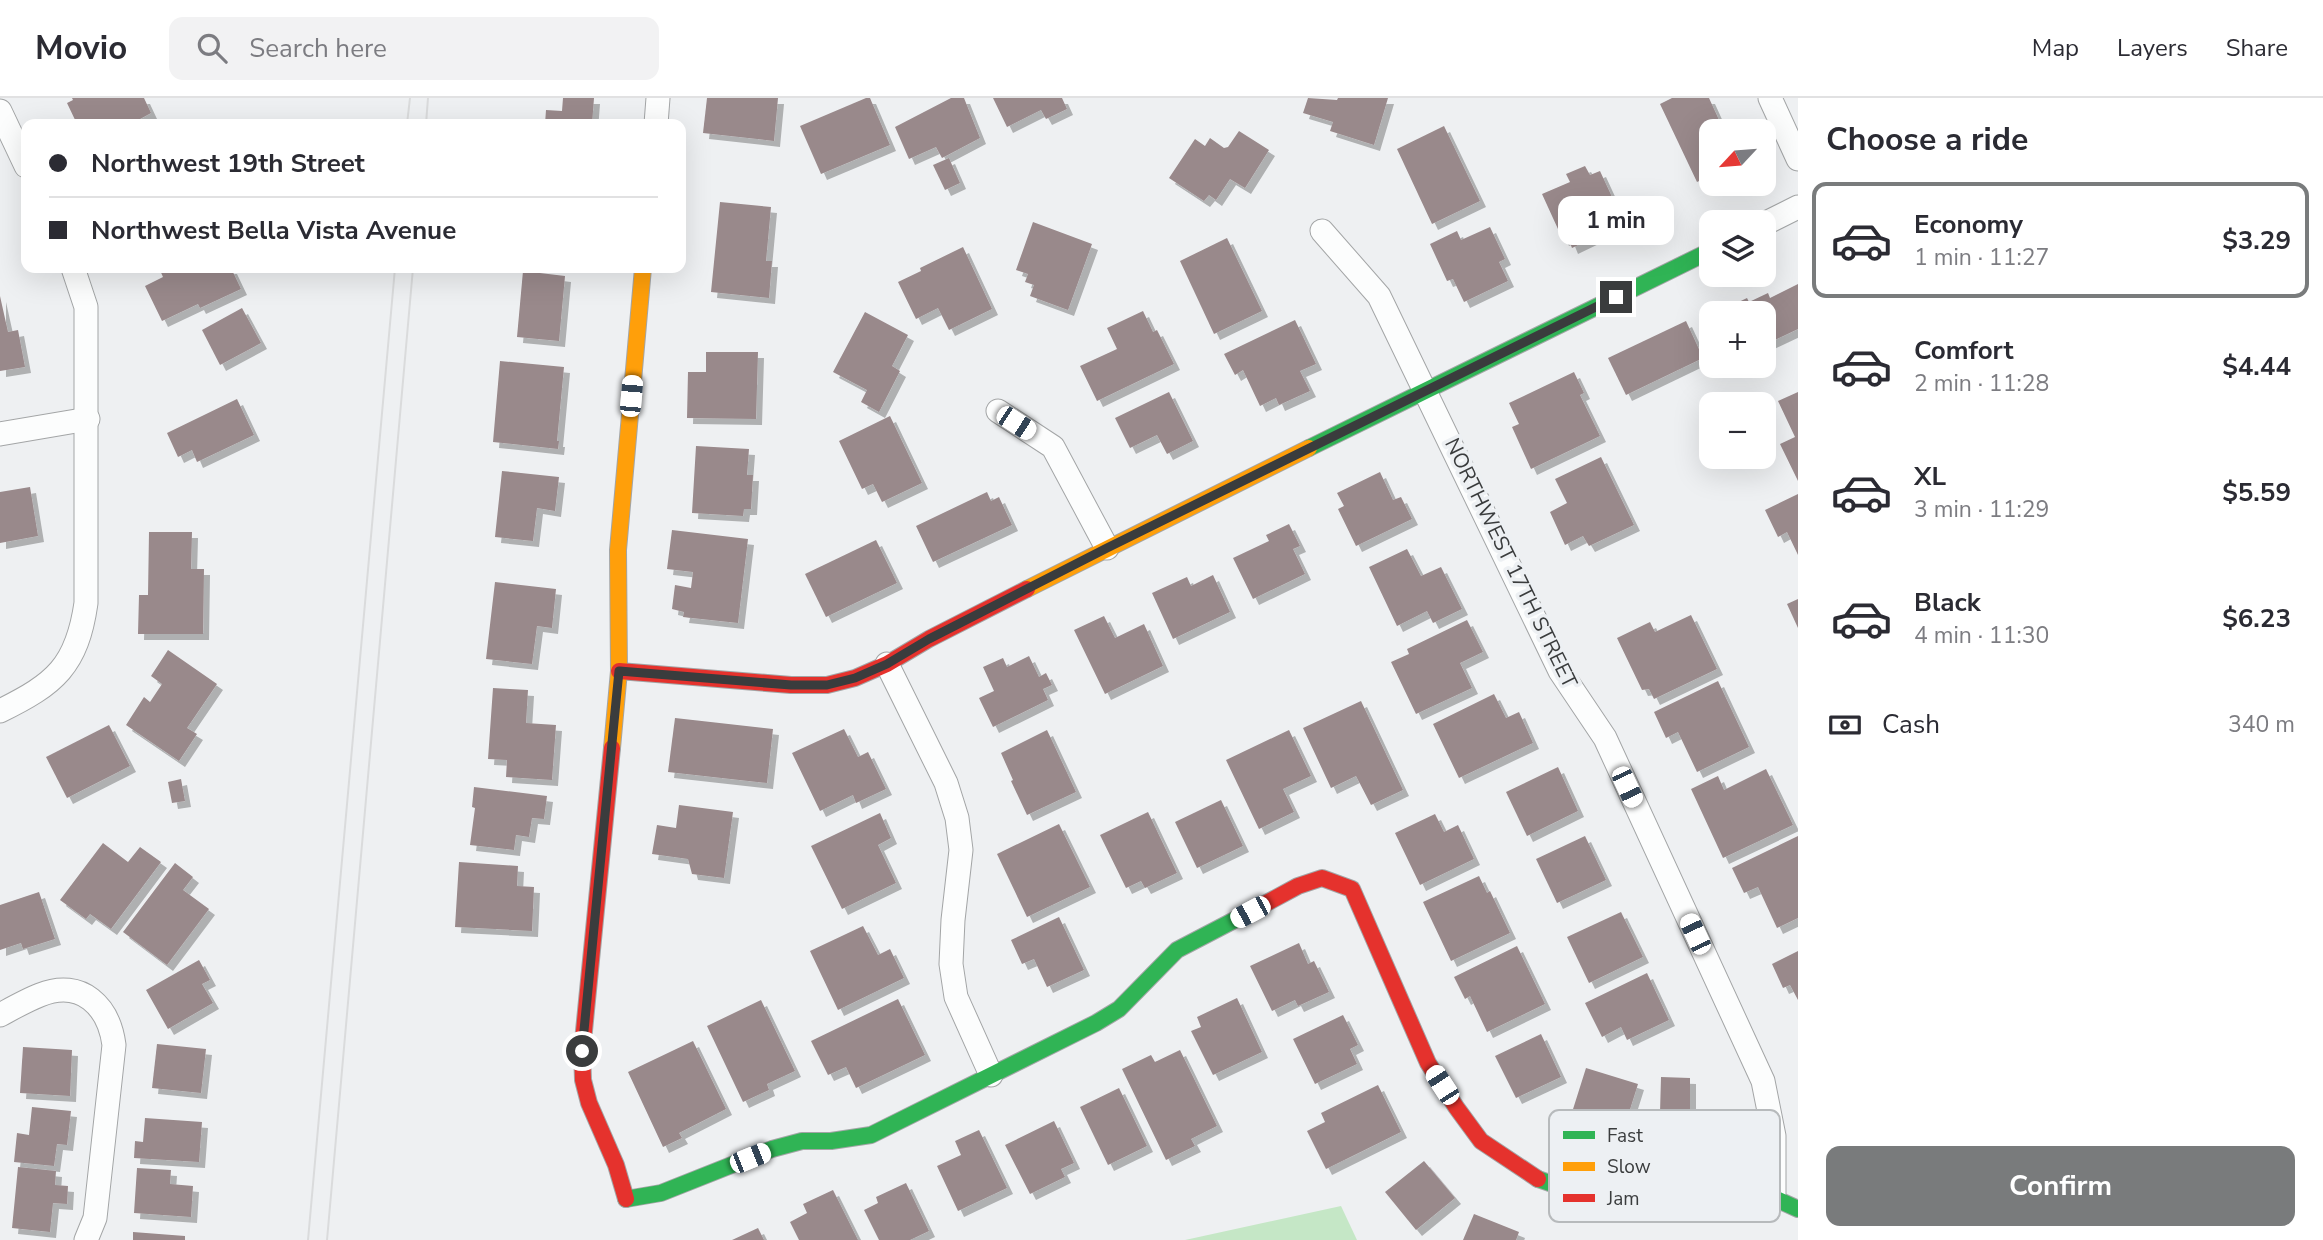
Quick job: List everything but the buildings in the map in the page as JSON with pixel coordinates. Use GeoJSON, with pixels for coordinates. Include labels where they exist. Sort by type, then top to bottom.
{"type":"FeatureCollection","features":[{"type":"Feature","properties":{"kind":"street"},"geometry":{"type":"LineString","coordinates":[[656,119],[658,98]]}},
{"type":"Feature","properties":{"kind":"street"},"geometry":{"type":"LineString","coordinates":[[1770,98],[1798,159]]}},
{"type":"Feature","properties":{"kind":"street"},"geometry":{"type":"LineString","coordinates":[[0,111],[21,155]]}},
{"type":"Feature","properties":{"kind":"street"},"geometry":{"type":"LineString","coordinates":[[1776,218],[1798,207]]}},
{"type":"Feature","properties":{"kind":"street","name":"NORTHWEST 17TH STREET"},"geometry":{"type":"LineString","coordinates":[[1322,231],[1379,296],[1560,671],[1605,738],[1763,1081],[1769,1110]]}},
{"type":"Feature","properties":{"kind":"street"},"geometry":{"type":"LineString","coordinates":[[619,671],[791,685],[827,685],[855,678],[887,664],[929,639],[1107,548],[1699,256]]}},
{"type":"Feature","properties":{"kind":"street"},"geometry":{"type":"LineString","coordinates":[[0,711],[36,693],[65,666],[82,632],[86,603],[86,307],[75,273]]}},
{"type":"Feature","properties":{"kind":"street"},"geometry":{"type":"LineString","coordinates":[[643,273],[618,550],[619,671],[582,1051],[583,1080],[589,1102],[616,1165],[625,1199],[661,1193],[772,1149],[802,1141],[831,1141],[872,1135],[1096,1023],[1119,1009],[1177,950],[1298,886],[1322,878],[1352,889],[1428,1063],[1481,1141],[1510,1162],[1549,1183]]}},
{"type":"Feature","properties":{"kind":"street"},"geometry":{"type":"LineString","coordinates":[[998,411],[1053,447],[1107,548]]}},
{"type":"Feature","properties":{"kind":"street"},"geometry":{"type":"LineString","coordinates":[[0,434],[88,419]]}},
{"type":"Feature","properties":{"kind":"street"},"geometry":{"type":"LineString","coordinates":[[887,664],[946,783],[957,818],[961,850],[951,964],[956,997],[991,1075]]}},
{"type":"Feature","properties":{"kind":"street"},"geometry":{"type":"LineString","coordinates":[[0,1015],[43,994],[76,992],[92,999],[104,1011],[111,1026],[114,1045],[95,1218],[86,1240]]}},
{"type":"Feature","properties":{"kind":"street"},"geometry":{"type":"LineString","coordinates":[[1780,1201],[1798,1209]]}},
{"type":"Feature","properties":{"kind":"green space"},"geometry":{"type":"Polygon","coordinates":[[[1341,1206],[1357,1240],[1185,1240],[1341,1206]]]}},
{"type":"Feature","properties":{"kind":"tram line"},"geometry":{"type":"LineString","coordinates":[[408,119],[410,98]]}},
{"type":"Feature","properties":{"kind":"tram line"},"geometry":{"type":"LineString","coordinates":[[426,119],[428,98]]}},
{"type":"Feature","properties":{"kind":"tram line"},"geometry":{"type":"LineString","coordinates":[[308,1240],[395,273]]}},
{"type":"Feature","properties":{"kind":"tram line"},"geometry":{"type":"LineString","coordinates":[[327,1240],[413,273]]}},
{"type":"Feature","properties":{"kind":"traffic: fast"},"geometry":{"type":"LineString","coordinates":[[1309,448],[1699,256]]}},
{"type":"Feature","properties":{"kind":"traffic: fast"},"geometry":{"type":"LineString","coordinates":[[626,1199],[661,1193],[772,1149],[802,1141],[831,1141],[871,1135],[1096,1023],[1119,1009],[1177,950],[1248,913]]}},
{"type":"Feature","properties":{"kind":"traffic: fast"},"geometry":{"type":"LineString","coordinates":[[1538,1179],[1549,1183]]}},
{"type":"Feature","properties":{"kind":"traffic: fast"},"geometry":{"type":"LineString","coordinates":[[1780,1201],[1798,1209]]}},
{"type":"Feature","properties":{"kind":"traffic: slow"},"geometry":{"type":"LineString","coordinates":[[612,748],[619,671],[618,550],[643,273]]}},
{"type":"Feature","properties":{"kind":"traffic: slow"},"geometry":{"type":"LineString","coordinates":[[1027,589],[1309,448]]}},
{"type":"Feature","properties":{"kind":"traffic: jam"},"geometry":{"type":"LineString","coordinates":[[619,671],[791,685],[827,685],[855,678],[887,664],[929,639],[1027,589]]}},
{"type":"Feature","properties":{"kind":"traffic: jam"},"geometry":{"type":"LineString","coordinates":[[612,748],[582,1051],[583,1080],[589,1103],[616,1165],[626,1199]]}},
{"type":"Feature","properties":{"kind":"traffic: jam"},"geometry":{"type":"LineString","coordinates":[[1248,913],[1298,886],[1322,878],[1352,889],[1428,1063],[1456,1107],[1481,1141],[1538,1179]]}},
{"type":"Feature","properties":{"kind":"route"},"geometry":{"type":"LineString","coordinates":[[582,1051],[619,671],[791,685],[827,685],[855,678],[887,664],[929,639],[1107,548],[1616,297]]}}]}
